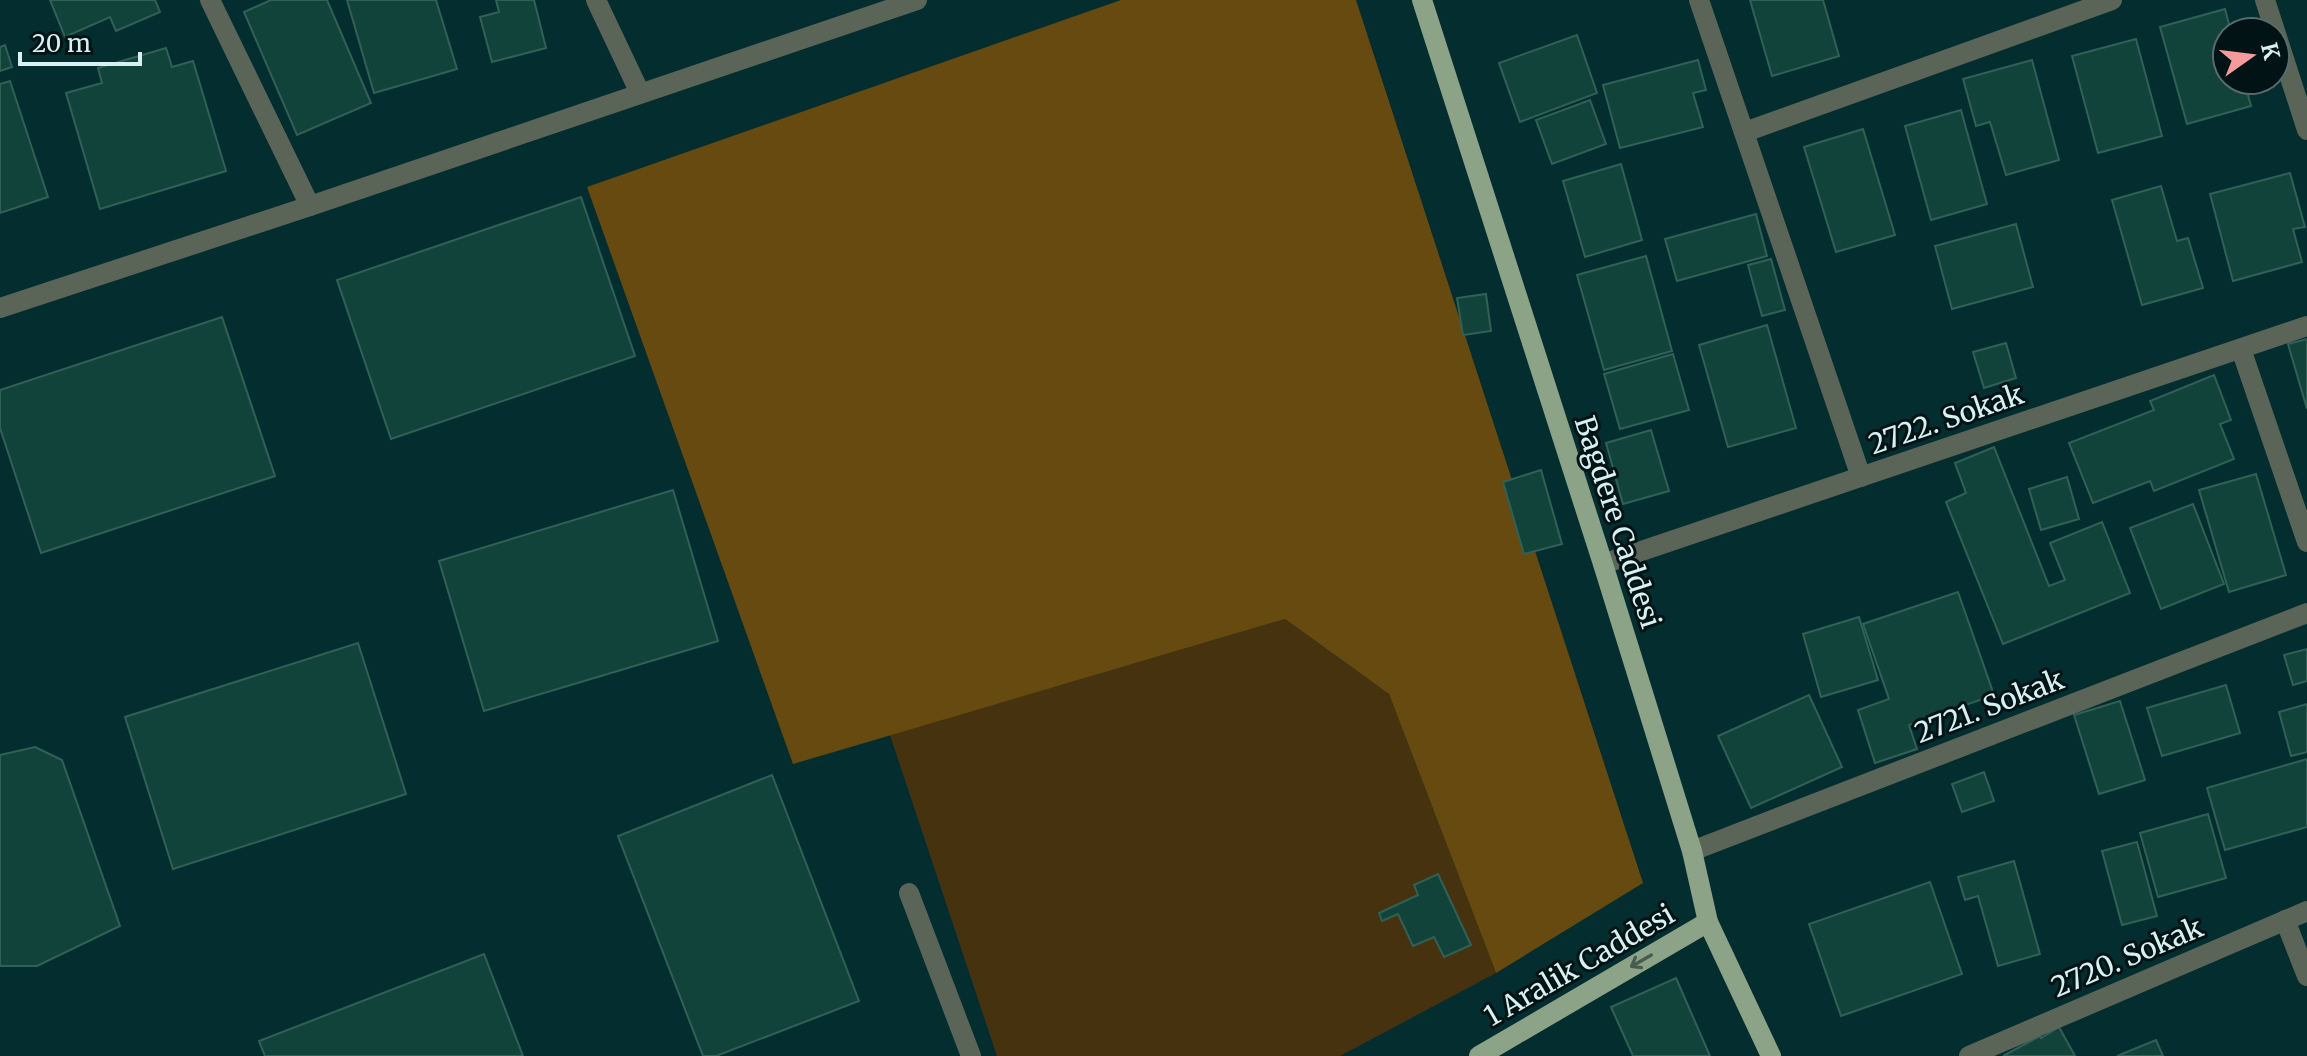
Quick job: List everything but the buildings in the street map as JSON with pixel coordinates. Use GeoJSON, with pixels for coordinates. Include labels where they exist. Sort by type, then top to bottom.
{"type":"FeatureCollection","features":[{"type":"Feature","properties":{"kind":"main road","name":"Bagdere Caddesi"},"geometry":{"type":"LineString","coordinates":[[1422,0],[1603,564],[1692,851],[1708,922],[1771,1056]]}},
{"type":"Feature","properties":{"kind":"main road","name":"1 Aralik Caddesi"},"geometry":{"type":"LineString","coordinates":[[1479,1056],[1708,922]]}},
{"type":"Feature","properties":{"kind":"street"},"geometry":{"type":"LineString","coordinates":[[210,0],[310,206]]}},
{"type":"Feature","properties":{"kind":"street"},"geometry":{"type":"LineString","coordinates":[[596,0],[640,93]]}},
{"type":"Feature","properties":{"kind":"street"},"geometry":{"type":"LineString","coordinates":[[0,308],[917,0]]}},
{"type":"Feature","properties":{"kind":"street"},"geometry":{"type":"LineString","coordinates":[[1699,0],[1861,477]]}},
{"type":"Feature","properties":{"kind":"street"},"geometry":{"type":"LineString","coordinates":[[1745,132],[2112,0]]}},
{"type":"Feature","properties":{"kind":"street"},"geometry":{"type":"LineString","coordinates":[[2265,0],[2307,130]]}},
{"type":"Feature","properties":{"kind":"street","name":"2722. Sokak"},"geometry":{"type":"LineString","coordinates":[[1603,564],[2307,326]]}},
{"type":"Feature","properties":{"kind":"street"},"geometry":{"type":"LineString","coordinates":[[2241,349],[2307,542]]}},
{"type":"Feature","properties":{"kind":"street","name":"2721. Sokak"},"geometry":{"type":"LineString","coordinates":[[1692,851],[2307,613]]}},
{"type":"Feature","properties":{"kind":"street"},"geometry":{"type":"LineString","coordinates":[[909,893],[971,1056]]}},
{"type":"Feature","properties":{"kind":"street","name":"2720. Sokak"},"geometry":{"type":"LineString","coordinates":[[1969,1056],[2307,911]]}},
{"type":"Feature","properties":{"kind":"street"},"geometry":{"type":"LineString","coordinates":[[2285,920],[2307,976]]}},
{"type":"Feature","properties":{"kind":"shaded area"},"geometry":{"type":"Polygon","coordinates":[[[1121,0],[1356,0],[1643,883],[1496,973],[1389,694],[1285,619],[793,764],[587,187],[1121,0]]]}},
{"type":"Feature","properties":{"kind":"shaded area"},"geometry":{"type":"Polygon","coordinates":[[[1285,619],[1389,694],[1496,973],[1340,1056],[997,1056],[890,735],[1285,619]]]}}]}
